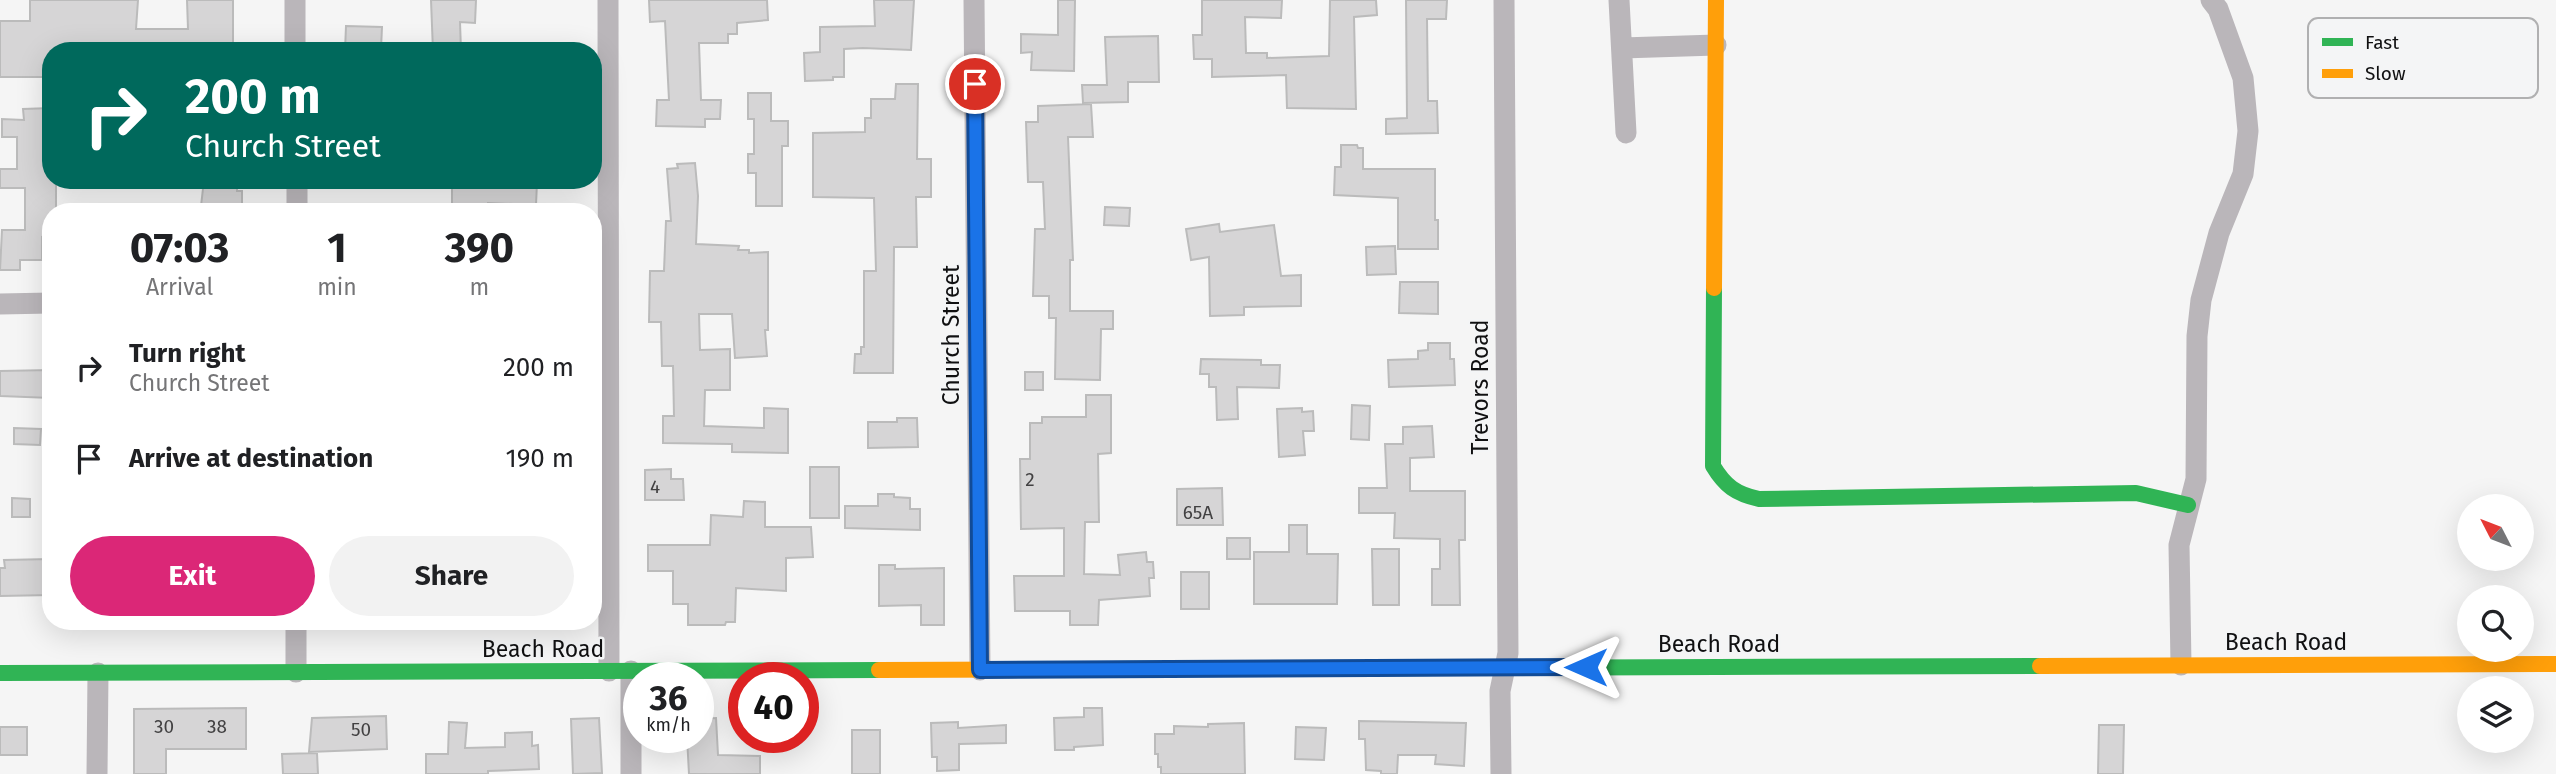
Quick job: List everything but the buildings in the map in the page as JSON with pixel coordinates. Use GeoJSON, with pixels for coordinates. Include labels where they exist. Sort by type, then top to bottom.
{"type":"FeatureCollection","features":[{"type":"Feature","properties":{"kind":"street"},"geometry":{"type":"LineString","coordinates":[[295,0],[295,42]]}},
{"type":"Feature","properties":{"kind":"street"},"geometry":{"type":"LineString","coordinates":[[608,0],[609,671]]}},
{"type":"Feature","properties":{"kind":"street","name":"Church Street"},"geometry":{"type":"LineString","coordinates":[[974,0],[980,670]]}},
{"type":"Feature","properties":{"kind":"street","name":"Trevors Road"},"geometry":{"type":"LineString","coordinates":[[1501,774],[1500,691],[1508,653],[1504,0]]}},
{"type":"Feature","properties":{"kind":"street"},"geometry":{"type":"LineString","coordinates":[[1619,0],[1626,133]]}},
{"type":"Feature","properties":{"kind":"street"},"geometry":{"type":"LineString","coordinates":[[1716,0],[1713,466],[1722,482],[1735,494],[1759,499],[2136,493],[2188,505]]}},
{"type":"Feature","properties":{"kind":"street"},"geometry":{"type":"LineString","coordinates":[[2181,665],[2179,545],[2196,479],[2197,336],[2201,300],[2219,233],[2243,174],[2248,131],[2243,78],[2222,19],[2211,0]]}},
{"type":"Feature","properties":{"kind":"street"},"geometry":{"type":"LineString","coordinates":[[1622,48],[1716,45]]}},
{"type":"Feature","properties":{"kind":"street"},"geometry":{"type":"LineString","coordinates":[[0,303],[42,303]]}},
{"type":"Feature","properties":{"kind":"street"},"geometry":{"type":"LineString","coordinates":[[296,630],[296,672]]}},
{"type":"Feature","properties":{"kind":"street","name":"Beach Road"},"geometry":{"type":"LineString","coordinates":[[714,671],[2556,664]]}},
{"type":"Feature","properties":{"kind":"street","name":"Beach Road"},"geometry":{"type":"LineString","coordinates":[[0,673],[623,671]]}},
{"type":"Feature","properties":{"kind":"street"},"geometry":{"type":"LineString","coordinates":[[97,774],[98,673]]}},
{"type":"Feature","properties":{"kind":"street"},"geometry":{"type":"LineString","coordinates":[[631,753],[631,774]]}},
{"type":"Feature","properties":{"kind":"traffic: fast"},"geometry":{"type":"LineString","coordinates":[[1714,288],[1713,466],[1727,484],[1744,495],[1759,499],[2136,493],[2188,505]]}},
{"type":"Feature","properties":{"kind":"traffic: fast"},"geometry":{"type":"LineString","coordinates":[[1105,669],[2040,666]]}},
{"type":"Feature","properties":{"kind":"traffic: fast"},"geometry":{"type":"LineString","coordinates":[[0,673],[879,670]]}},
{"type":"Feature","properties":{"kind":"traffic: slow"},"geometry":{"type":"LineString","coordinates":[[1714,288],[1716,0]]}},
{"type":"Feature","properties":{"kind":"traffic: slow"},"geometry":{"type":"LineString","coordinates":[[2040,666],[2556,664]]}},
{"type":"Feature","properties":{"kind":"traffic: slow"},"geometry":{"type":"LineString","coordinates":[[879,670],[1105,669]]}},
{"type":"Feature","properties":{"kind":"route"},"geometry":{"type":"LineString","coordinates":[[975,84],[980,670],[1586,667]]}}]}
